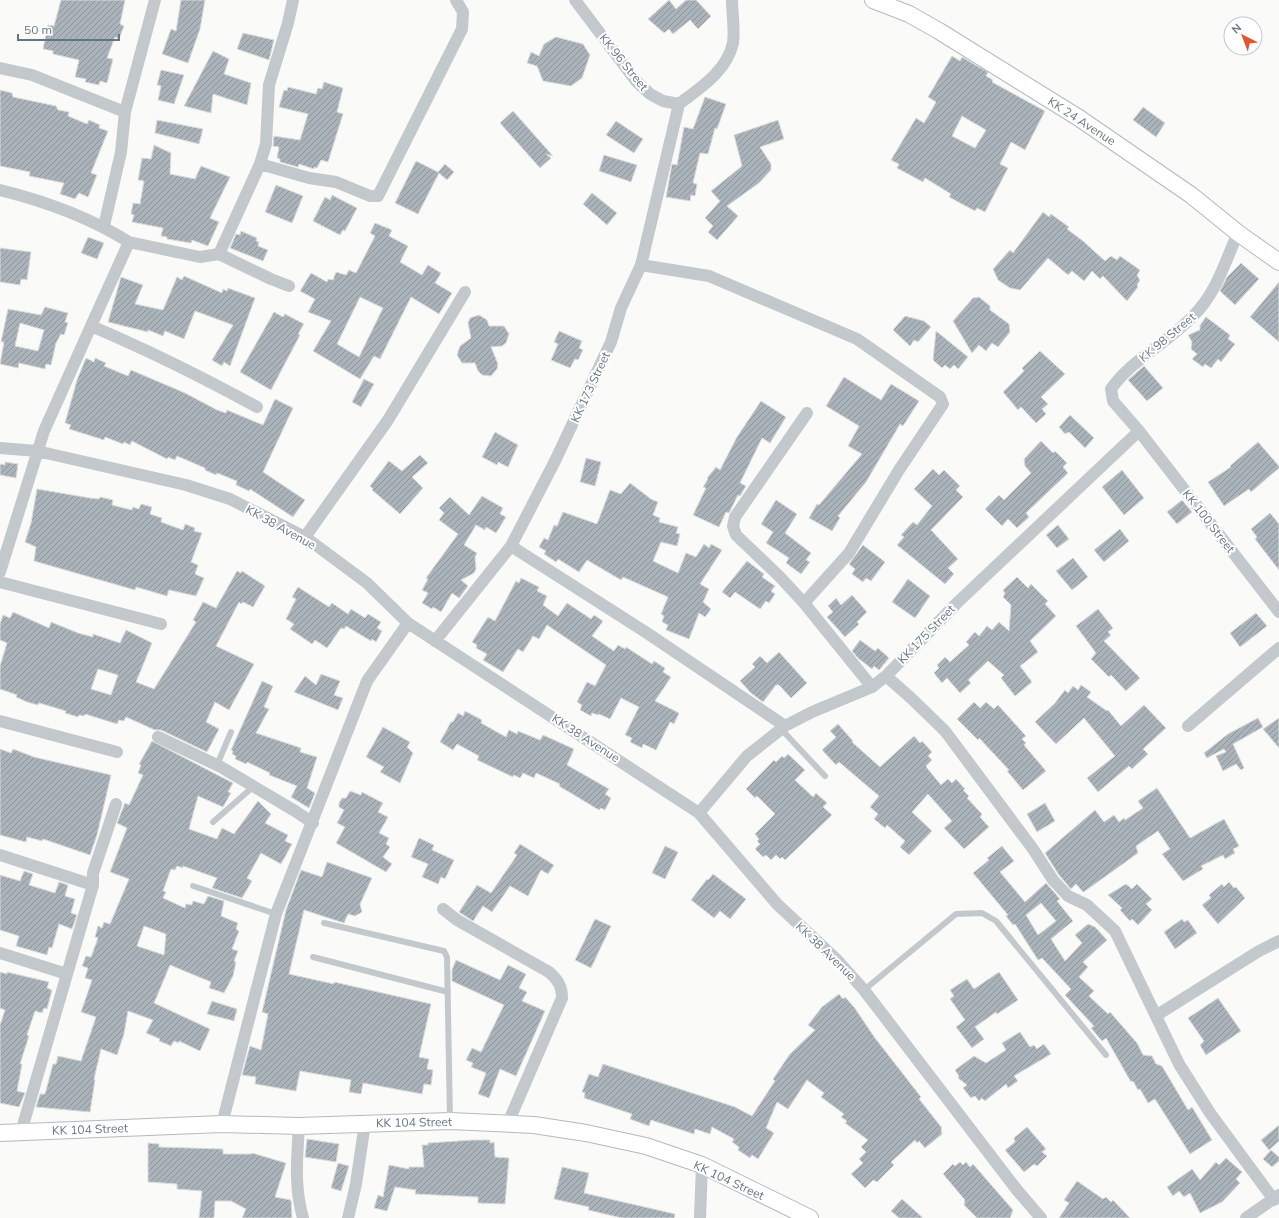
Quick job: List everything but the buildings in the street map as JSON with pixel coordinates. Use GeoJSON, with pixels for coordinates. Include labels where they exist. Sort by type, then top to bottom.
{"type":"FeatureCollection","features":[{"type":"Feature","properties":{"kind":"street"},"geometry":{"type":"LineString","coordinates":[[104,226],[121,152],[125,112],[155,0]]}},
{"type":"Feature","properties":{"kind":"street"},"geometry":{"type":"LineString","coordinates":[[219,254],[260,164],[266,144],[269,85],[288,23],[293,0]]}},
{"type":"Feature","properties":{"kind":"street"},"geometry":{"type":"LineString","coordinates":[[260,164],[309,178],[336,182],[370,196],[378,196],[462,29],[463,12],[456,0]]}},
{"type":"Feature","properties":{"kind":"street","name":"KK 96 Street"},"geometry":{"type":"LineString","coordinates":[[575,0],[636,81],[650,94],[663,100],[679,104]]}},
{"type":"Feature","properties":{"kind":"street"},"geometry":{"type":"LineString","coordinates":[[679,104],[718,73],[730,53],[733,41],[732,0]]}},
{"type":"Feature","properties":{"kind":"street","name":"KK 24 Avenue"},"geometry":{"type":"LineString","coordinates":[[873,0],[909,14],[940,31],[1078,118],[1191,195],[1238,233],[1279,262]]}},
{"type":"Feature","properties":{"kind":"street"},"geometry":{"type":"LineString","coordinates":[[0,68],[32,75],[125,112]]}},
{"type":"Feature","properties":{"kind":"street","name":"KK 173 Street"},"geometry":{"type":"LineString","coordinates":[[435,641],[511,546],[555,461],[608,348],[621,308],[641,265],[679,104]]}},
{"type":"Feature","properties":{"kind":"street"},"geometry":{"type":"LineString","coordinates":[[0,190],[33,198],[104,226],[129,242],[200,257],[219,254],[289,286]]}},
{"type":"Feature","properties":{"kind":"street","name":"KK 98 Street"},"geometry":{"type":"LineString","coordinates":[[1139,431],[1112,401],[1111,389],[1120,376],[1173,335],[1194,316],[1210,297],[1238,233]]}},
{"type":"Feature","properties":{"kind":"street"},"geometry":{"type":"LineString","coordinates":[[0,572],[37,451],[129,242]]}},
{"type":"Feature","properties":{"kind":"street"},"geometry":{"type":"LineString","coordinates":[[641,265],[709,276],[857,339],[940,397],[943,401],[943,404],[899,470],[849,553],[804,603]]}},
{"type":"Feature","properties":{"kind":"street"},"geometry":{"type":"LineString","coordinates":[[305,538],[388,420],[465,292]]}},
{"type":"Feature","properties":{"kind":"street"},"geometry":{"type":"LineString","coordinates":[[91,326],[138,345],[189,370],[257,407]]}},
{"type":"Feature","properties":{"kind":"street"},"geometry":{"type":"LineString","coordinates":[[807,413],[735,517],[733,526],[736,535],[804,603],[872,688]]}},
{"type":"Feature","properties":{"kind":"street","name":"KK 100 Street"},"geometry":{"type":"LineString","coordinates":[[1139,431],[1279,612]]}},
{"type":"Feature","properties":{"kind":"street","name":"KK 175 Street"},"geometry":{"type":"LineString","coordinates":[[699,813],[747,756],[783,728],[812,712],[872,688],[886,676],[958,602],[1139,431]]}},
{"type":"Feature","properties":{"kind":"street","name":"KK 38 Avenue"},"geometry":{"type":"LineString","coordinates":[[0,448],[37,451],[186,485],[230,499],[305,538],[367,583],[408,623],[699,813],[777,904],[837,960],[864,990],[1012,1184],[1041,1218]]}},
{"type":"Feature","properties":{"kind":"street"},"geometry":{"type":"LineString","coordinates":[[511,546],[647,633],[783,728]]}},
{"type":"Feature","properties":{"kind":"street"},"geometry":{"type":"LineString","coordinates":[[0,582],[161,624]]}},
{"type":"Feature","properties":{"kind":"street"},"geometry":{"type":"LineString","coordinates":[[222,1124],[276,914],[313,823],[367,682],[408,623]]}},
{"type":"Feature","properties":{"kind":"street"},"geometry":{"type":"LineString","coordinates":[[1188,726],[1279,648]]}},
{"type":"Feature","properties":{"kind":"street"},"geometry":{"type":"LineString","coordinates":[[886,676],[945,731],[1033,850],[1053,880],[1068,896],[1087,905],[1115,931],[1157,1015],[1179,1064],[1210,1113],[1277,1197],[1246,1218]]}},
{"type":"Feature","properties":{"kind":"street"},"geometry":{"type":"LineString","coordinates":[[0,721],[117,752]]}},
{"type":"Feature","properties":{"kind":"street"},"geometry":{"type":"LineString","coordinates":[[158,737],[217,765],[313,823]]}},
{"type":"Feature","properties":{"kind":"street"},"geometry":{"type":"LineString","coordinates":[[21,1132],[93,885],[93,873],[116,804]]}},
{"type":"Feature","properties":{"kind":"street"},"geometry":{"type":"LineString","coordinates":[[0,855],[93,885]]}},
{"type":"Feature","properties":{"kind":"street"},"geometry":{"type":"LineString","coordinates":[[443,909],[457,920],[549,972],[557,979],[562,988],[562,998],[508,1122]]}},
{"type":"Feature","properties":{"kind":"street"},"geometry":{"type":"LineString","coordinates":[[1157,1015],[1259,951],[1279,941]]}},
{"type":"Feature","properties":{"kind":"street"},"geometry":{"type":"LineString","coordinates":[[0,953],[67,974]]}},
{"type":"Feature","properties":{"kind":"street"},"geometry":{"type":"LineString","coordinates":[[348,1218],[356,1184],[365,1122]]}},
{"type":"Feature","properties":{"kind":"street","name":"KK 104 Street"},"geometry":{"type":"LineString","coordinates":[[0,1133],[222,1124],[299,1126],[365,1122],[508,1122],[586,1133],[646,1146],[702,1165],[810,1218]]}},
{"type":"Feature","properties":{"kind":"street"},"geometry":{"type":"LineString","coordinates":[[299,1126],[296,1175],[298,1200],[303,1218]]}},
{"type":"Feature","properties":{"kind":"street"},"geometry":{"type":"LineString","coordinates":[[700,1218],[702,1165]]}},
{"type":"Feature","properties":{"kind":"lane"},"geometry":{"type":"LineString","coordinates":[[783,728],[825,776]]}},
{"type":"Feature","properties":{"kind":"lane"},"geometry":{"type":"LineString","coordinates":[[217,765],[232,732]]}},
{"type":"Feature","properties":{"kind":"lane"},"geometry":{"type":"LineString","coordinates":[[213,822],[254,786]]}},
{"type":"Feature","properties":{"kind":"lane"},"geometry":{"type":"LineString","coordinates":[[192,886],[276,914]]}},
{"type":"Feature","properties":{"kind":"lane"},"geometry":{"type":"LineString","coordinates":[[864,990],[956,914],[982,913],[996,921],[1106,1055]]}},
{"type":"Feature","properties":{"kind":"lane"},"geometry":{"type":"LineString","coordinates":[[324,923],[444,951],[447,957],[450,1121]]}},
{"type":"Feature","properties":{"kind":"lane"},"geometry":{"type":"LineString","coordinates":[[312,957],[448,992]]}}]}
